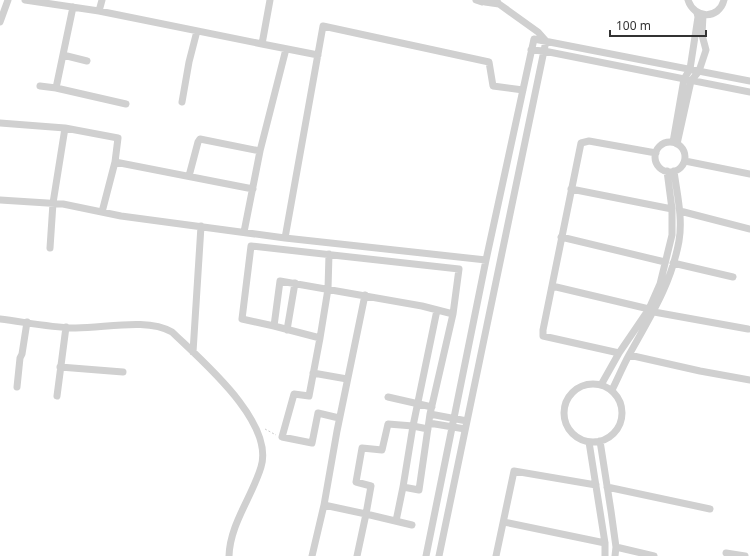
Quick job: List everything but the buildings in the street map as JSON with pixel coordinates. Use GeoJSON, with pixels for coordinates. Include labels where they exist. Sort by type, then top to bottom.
{"type":"FeatureCollection","features":[{"type":"Feature","properties":{"kind":"street"},"geometry":{"type":"LineString","coordinates":[[0,22],[8,0]]}},
{"type":"Feature","properties":{"kind":"street"},"geometry":{"type":"LineString","coordinates":[[25,0],[99,11],[318,55]]}},
{"type":"Feature","properties":{"kind":"street"},"geometry":{"type":"LineString","coordinates":[[99,11],[102,0]]}},
{"type":"Feature","properties":{"kind":"street"},"geometry":{"type":"LineString","coordinates":[[262,44],[270,0]]}},
{"type":"Feature","properties":{"kind":"street"},"geometry":{"type":"LineString","coordinates":[[476,0],[479,2],[498,2],[538,32],[546,42]]}},
{"type":"Feature","properties":{"kind":"street"},"geometry":{"type":"LineString","coordinates":[[688,0],[690,6],[700,14],[709,15],[720,9],[724,0]]}},
{"type":"Feature","properties":{"kind":"street"},"geometry":{"type":"LineString","coordinates":[[56,88],[73,7]]}},
{"type":"Feature","properties":{"kind":"street"},"geometry":{"type":"LineString","coordinates":[[675,143],[688,80],[698,17],[700,14]]}},
{"type":"Feature","properties":{"kind":"street"},"geometry":{"type":"LineString","coordinates":[[688,80],[699,71],[706,50],[702,35],[700,14]]}},
{"type":"Feature","properties":{"kind":"street"},"geometry":{"type":"LineString","coordinates":[[285,238],[323,26],[489,62],[493,86],[522,90]]}},
{"type":"Feature","properties":{"kind":"street"},"geometry":{"type":"LineString","coordinates":[[426,556],[486,260],[534,39],[528,26]]}},
{"type":"Feature","properties":{"kind":"street"},"geometry":{"type":"LineString","coordinates":[[182,102],[189,62],[197,31]]}},
{"type":"Feature","properties":{"kind":"street"},"geometry":{"type":"LineString","coordinates":[[534,39],[750,81]]}},
{"type":"Feature","properties":{"kind":"street"},"geometry":{"type":"LineString","coordinates":[[439,556],[546,42]]}},
{"type":"Feature","properties":{"kind":"street"},"geometry":{"type":"LineString","coordinates":[[244,232],[260,151],[286,49]]}},
{"type":"Feature","properties":{"kind":"street"},"geometry":{"type":"LineString","coordinates":[[531,50],[544,51],[750,92]]}},
{"type":"Feature","properties":{"kind":"street"},"geometry":{"type":"LineString","coordinates":[[63,55],[87,61]]}},
{"type":"Feature","properties":{"kind":"street"},"geometry":{"type":"LineString","coordinates":[[40,86],[56,88],[126,104]]}},
{"type":"Feature","properties":{"kind":"street"},"geometry":{"type":"LineString","coordinates":[[0,123],[65,128],[118,138],[115,162],[102,212]]}},
{"type":"Feature","properties":{"kind":"street"},"geometry":{"type":"LineString","coordinates":[[50,248],[53,203],[65,128]]}},
{"type":"Feature","properties":{"kind":"street"},"geometry":{"type":"LineString","coordinates":[[189,176],[200,139],[260,151]]}},
{"type":"Feature","properties":{"kind":"street"},"geometry":{"type":"LineString","coordinates":[[619,353],[543,336],[543,330],[581,143],[589,141],[656,153]]}},
{"type":"Feature","properties":{"kind":"street"},"geometry":{"type":"LineString","coordinates":[[675,143],[684,151],[684,161],[679,169],[670,171],[661,169],[656,161],[656,153],[659,147],[663,144],[675,143]]}},
{"type":"Feature","properties":{"kind":"street"},"geometry":{"type":"LineString","coordinates":[[684,161],[750,174]]}},
{"type":"Feature","properties":{"kind":"street"},"geometry":{"type":"LineString","coordinates":[[115,162],[253,190]]}},
{"type":"Feature","properties":{"kind":"street"},"geometry":{"type":"LineString","coordinates":[[669,262],[672,236],[670,171]]}},
{"type":"Feature","properties":{"kind":"street"},"geometry":{"type":"LineString","coordinates":[[612,390],[651,310],[660,284],[679,241],[680,211],[670,171]]}},
{"type":"Feature","properties":{"kind":"street"},"geometry":{"type":"LineString","coordinates":[[571,189],[672,209]]}},
{"type":"Feature","properties":{"kind":"street"},"geometry":{"type":"LineString","coordinates":[[0,200],[63,204],[121,216],[285,238],[486,260]]}},
{"type":"Feature","properties":{"kind":"street"},"geometry":{"type":"LineString","coordinates":[[680,211],[750,229]]}},
{"type":"Feature","properties":{"kind":"street"},"geometry":{"type":"LineString","coordinates":[[193,352],[200,226]]}},
{"type":"Feature","properties":{"kind":"street"},"geometry":{"type":"LineString","coordinates":[[561,237],[733,277]]}},
{"type":"Feature","properties":{"kind":"street"},"geometry":{"type":"LineString","coordinates":[[320,338],[242,319],[251,246],[459,269],[453,314],[431,410],[418,490],[403,487]]}},
{"type":"Feature","properties":{"kind":"street"},"geometry":{"type":"LineString","coordinates":[[329,254],[328,289],[309,396],[294,394],[282,437],[312,443],[318,413],[339,418]]}},
{"type":"Feature","properties":{"kind":"street"},"geometry":{"type":"LineString","coordinates":[[274,326],[280,281],[365,295],[453,314]]}},
{"type":"Feature","properties":{"kind":"street"},"geometry":{"type":"LineString","coordinates":[[287,330],[295,283]]}},
{"type":"Feature","properties":{"kind":"street"},"geometry":{"type":"LineString","coordinates":[[552,286],[651,310],[748,329]]}},
{"type":"Feature","properties":{"kind":"street"},"geometry":{"type":"LineString","coordinates":[[312,556],[324,505],[339,418],[365,295]]}},
{"type":"Feature","properties":{"kind":"street"},"geometry":{"type":"LineString","coordinates":[[396,521],[416,404],[436,310]]}},
{"type":"Feature","properties":{"kind":"street"},"geometry":{"type":"LineString","coordinates":[[601,385],[619,353],[651,310]]}},
{"type":"Feature","properties":{"kind":"street"},"geometry":{"type":"LineString","coordinates":[[0,318],[66,327],[163,327],[172,332],[218,376],[250,417],[262,448],[261,466],[235,527],[229,549],[229,556]]}},
{"type":"Feature","properties":{"kind":"street"},"geometry":{"type":"LineString","coordinates":[[18,387],[20,358],[27,322]]}},
{"type":"Feature","properties":{"kind":"street"},"geometry":{"type":"LineString","coordinates":[[57,396],[66,327]]}},
{"type":"Feature","properties":{"kind":"street"},"geometry":{"type":"LineString","coordinates":[[629,355],[750,380]]}},
{"type":"Feature","properties":{"kind":"street"},"geometry":{"type":"LineString","coordinates":[[60,367],[123,372]]}},
{"type":"Feature","properties":{"kind":"street"},"geometry":{"type":"LineString","coordinates":[[314,373],[347,379]]}},
{"type":"Feature","properties":{"kind":"street"},"geometry":{"type":"LineString","coordinates":[[588,384],[601,385],[612,390],[618,397],[622,405],[623,414],[617,431],[610,437],[600,441],[589,442],[578,438],[572,432],[566,422],[564,409],[566,401],[577,389],[588,384]]}},
{"type":"Feature","properties":{"kind":"street"},"geometry":{"type":"LineString","coordinates":[[388,397],[416,404],[466,421]]}},
{"type":"Feature","properties":{"kind":"street"},"geometry":{"type":"LineString","coordinates":[[357,556],[371,486],[356,482],[362,448],[382,450],[388,424],[465,429]]}},
{"type":"Feature","properties":{"kind":"street"},"geometry":{"type":"LineString","coordinates":[[600,441],[616,548],[615,556]]}},
{"type":"Feature","properties":{"kind":"street"},"geometry":{"type":"LineString","coordinates":[[589,442],[605,543],[604,556]]}},
{"type":"Feature","properties":{"kind":"street"},"geometry":{"type":"LineString","coordinates":[[496,556],[514,471],[596,485]]}},
{"type":"Feature","properties":{"kind":"street"},"geometry":{"type":"LineString","coordinates":[[608,487],[710,509]]}},
{"type":"Feature","properties":{"kind":"street"},"geometry":{"type":"LineString","coordinates":[[324,505],[412,525]]}},
{"type":"Feature","properties":{"kind":"street"},"geometry":{"type":"LineString","coordinates":[[504,522],[605,543]]}},
{"type":"Feature","properties":{"kind":"street"},"geometry":{"type":"LineString","coordinates":[[616,548],[654,556]]}},
{"type":"Feature","properties":{"kind":"street"},"geometry":{"type":"LineString","coordinates":[[726,553],[745,556]]}},
{"type":"Feature","properties":{"kind":"path"},"geometry":{"type":"LineString","coordinates":[[264,429],[282,437]]}}]}
